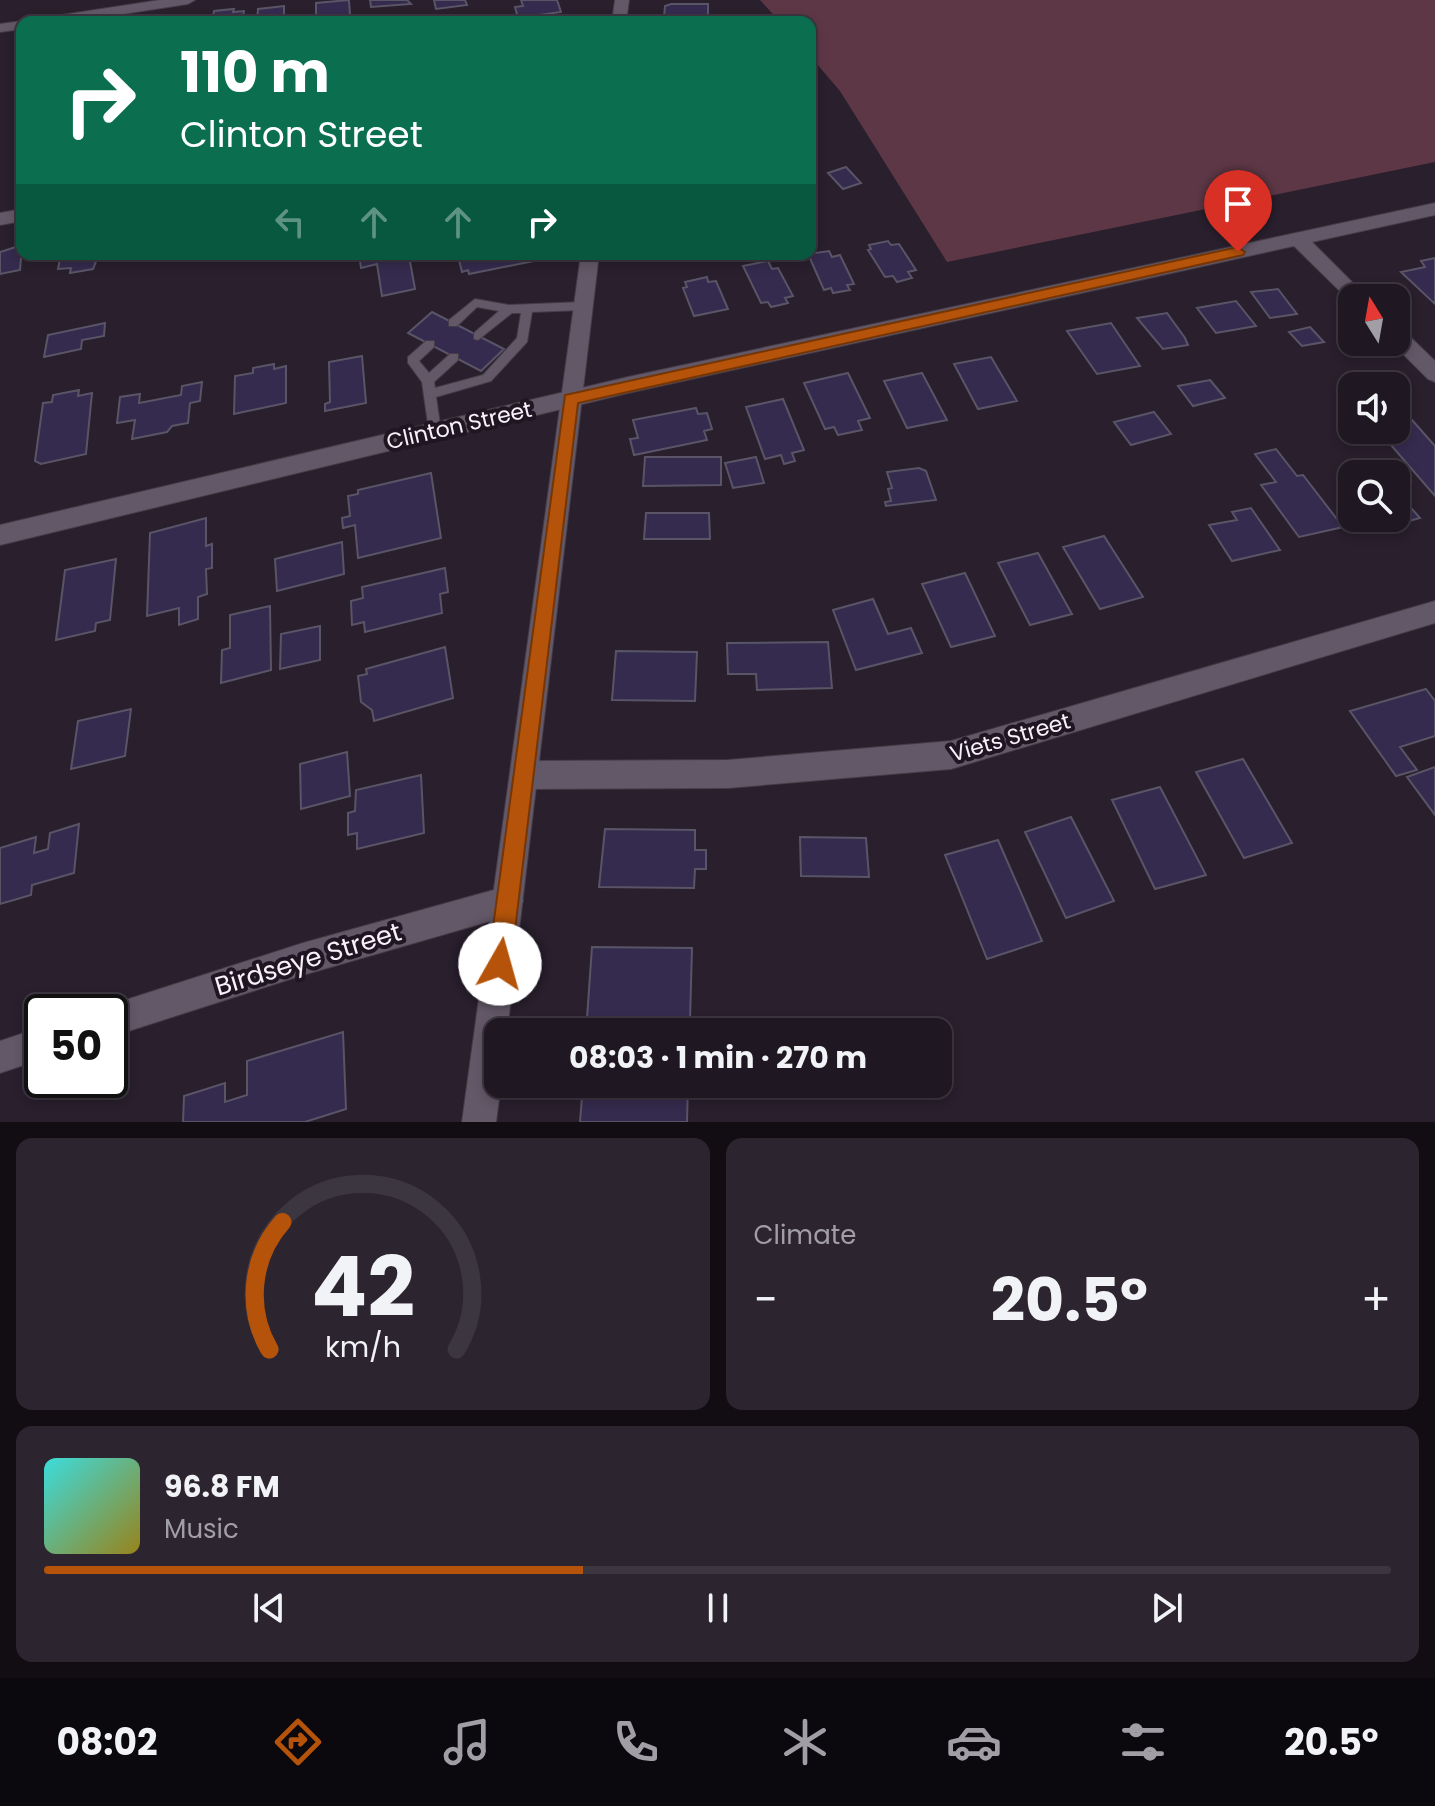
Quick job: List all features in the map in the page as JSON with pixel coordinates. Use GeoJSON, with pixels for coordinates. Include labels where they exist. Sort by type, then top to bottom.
{"type":"FeatureCollection","features":[{"type":"Feature","properties":{"kind":"street"},"geometry":{"type":"LineString","coordinates":[[82,16],[188,0]]}},
{"type":"Feature","properties":{"kind":"street","name":"Clinton Street"},"geometry":{"type":"LineString","coordinates":[[0,535],[571,399],[1435,209]]}},
{"type":"Feature","properties":{"kind":"street"},"geometry":{"type":"LineString","coordinates":[[1298,239],[1344,284]]}},
{"type":"Feature","properties":{"kind":"street"},"geometry":{"type":"LineString","coordinates":[[479,1122],[589,260]]}},
{"type":"Feature","properties":{"kind":"street"},"geometry":{"type":"LineString","coordinates":[[1410,349],[1435,374]]}},
{"type":"Feature","properties":{"kind":"street","name":"Viets Street"},"geometry":{"type":"LineString","coordinates":[[524,775],[728,774],[951,755],[1435,612]]}},
{"type":"Feature","properties":{"kind":"street","name":"Birdseye Street"},"geometry":{"type":"LineString","coordinates":[[128,1015],[303,959],[508,901]]}},
{"type":"Feature","properties":{"kind":"street"},"geometry":{"type":"LineString","coordinates":[[0,1057],[24,1049]]}},
{"type":"Feature","properties":{"kind":"lane"},"geometry":{"type":"LineString","coordinates":[[453,323],[475,303],[509,309],[583,306]]}},
{"type":"Feature","properties":{"kind":"lane"},"geometry":{"type":"LineString","coordinates":[[429,388],[487,378],[523,339],[527,308]]}},
{"type":"Feature","properties":{"kind":"lane"},"geometry":{"type":"LineString","coordinates":[[478,336],[509,309]]}},
{"type":"Feature","properties":{"kind":"lane"},"geometry":{"type":"LineString","coordinates":[[430,344],[412,360],[429,388],[435,431]]}},
{"type":"Feature","properties":{"kind":"lane"},"geometry":{"type":"LineString","coordinates":[[429,388],[454,357]]}},
{"type":"Feature","properties":{"kind":"shaded area"},"geometry":{"type":"Polygon","coordinates":[[[760,0],[1435,0],[1435,162],[947,262],[840,91],[816,63],[816,16],[775,16],[760,0]]]}},
{"type":"Feature","properties":{"kind":"building"},"geometry":{"type":"Polygon","coordinates":[[[349,0],[350,15],[316,16],[316,3],[349,0]]]}},
{"type":"Feature","properties":{"kind":"building"},"geometry":{"type":"Polygon","coordinates":[[[370,0],[407,0],[411,4],[371,7],[370,0]]]}},
{"type":"Feature","properties":{"kind":"building"},"geometry":{"type":"Polygon","coordinates":[[[434,0],[465,0],[467,5],[436,9],[434,0]]]}},
{"type":"Feature","properties":{"kind":"building"},"geometry":{"type":"Polygon","coordinates":[[[521,0],[557,0],[561,12],[517,16],[515,7],[523,6],[521,0]]]}},
{"type":"Feature","properties":{"kind":"building"},"geometry":{"type":"Polygon","coordinates":[[[708,4],[708,16],[664,16],[665,6],[708,4]]]}},
{"type":"Feature","properties":{"kind":"building"},"geometry":{"type":"Polygon","coordinates":[[[284,6],[284,16],[257,16],[258,9],[284,6]]]}},
{"type":"Feature","properties":{"kind":"building"},"geometry":{"type":"Polygon","coordinates":[[[214,11],[244,11],[243,16],[213,16],[214,11]]]}},
{"type":"Feature","properties":{"kind":"building"},"geometry":{"type":"Polygon","coordinates":[[[846,167],[861,183],[843,189],[828,173],[846,167]]]}},
{"type":"Feature","properties":{"kind":"building"},"geometry":{"type":"Polygon","coordinates":[[[888,241],[891,245],[899,244],[916,270],[908,272],[912,278],[897,282],[893,276],[885,277],[868,250],[871,249],[869,245],[888,241]]]}},
{"type":"Feature","properties":{"kind":"building"},"geometry":{"type":"Polygon","coordinates":[[[16,247],[16,260],[21,260],[20,270],[0,274],[0,252],[16,247]]]}},
{"type":"Feature","properties":{"kind":"building"},"geometry":{"type":"Polygon","coordinates":[[[829,251],[832,257],[840,255],[854,284],[847,285],[850,290],[833,293],[831,288],[824,290],[811,260],[816,260],[816,253],[829,251]]]}},
{"type":"Feature","properties":{"kind":"building"},"geometry":{"type":"Polygon","coordinates":[[[1435,258],[1435,304],[1401,272],[1425,267],[1421,261],[1435,258]]]}},
{"type":"Feature","properties":{"kind":"building"},"geometry":{"type":"Polygon","coordinates":[[[60,260],[97,260],[93,269],[70,273],[71,268],[58,269],[60,260]]]}},
{"type":"Feature","properties":{"kind":"building"},"geometry":{"type":"Polygon","coordinates":[[[360,260],[410,260],[415,289],[382,296],[377,264],[361,268],[360,260]]]}},
{"type":"Feature","properties":{"kind":"building"},"geometry":{"type":"Polygon","coordinates":[[[459,260],[534,261],[469,274],[468,270],[462,272],[459,260]]]}},
{"type":"Feature","properties":{"kind":"building"},"geometry":{"type":"Polygon","coordinates":[[[768,261],[772,269],[778,268],[793,296],[785,298],[788,303],[771,307],[768,302],[761,303],[743,266],[768,261]]]}},
{"type":"Feature","properties":{"kind":"building"},"geometry":{"type":"Polygon","coordinates":[[[707,277],[708,282],[716,281],[728,309],[694,316],[683,288],[687,287],[685,282],[707,277]]]}},
{"type":"Feature","properties":{"kind":"building"},"geometry":{"type":"Polygon","coordinates":[[[1278,289],[1297,314],[1270,318],[1251,292],[1278,289]]]}},
{"type":"Feature","properties":{"kind":"building"},"geometry":{"type":"Polygon","coordinates":[[[1236,301],[1256,326],[1216,333],[1197,308],[1236,301]]]}},
{"type":"Feature","properties":{"kind":"building"},"geometry":{"type":"Polygon","coordinates":[[[432,312],[504,349],[481,371],[408,333],[432,312]]]}},
{"type":"Feature","properties":{"kind":"building"},"geometry":{"type":"Polygon","coordinates":[[[1167,313],[1188,345],[1163,349],[1137,318],[1167,313]]]}},
{"type":"Feature","properties":{"kind":"building"},"geometry":{"type":"Polygon","coordinates":[[[105,323],[104,336],[82,340],[81,349],[44,357],[48,335],[105,323]]]}},
{"type":"Feature","properties":{"kind":"building"},"geometry":{"type":"Polygon","coordinates":[[[1111,323],[1140,366],[1097,374],[1067,331],[1111,323]]]}},
{"type":"Feature","properties":{"kind":"building"},"geometry":{"type":"Polygon","coordinates":[[[1310,327],[1324,342],[1302,346],[1289,332],[1310,327]]]}},
{"type":"Feature","properties":{"kind":"building"},"geometry":{"type":"Polygon","coordinates":[[[362,356],[366,403],[325,411],[325,404],[330,402],[329,362],[362,356]]]}},
{"type":"Feature","properties":{"kind":"building"},"geometry":{"type":"Polygon","coordinates":[[[991,357],[1017,401],[978,409],[954,364],[991,357]]]}},
{"type":"Feature","properties":{"kind":"building"},"geometry":{"type":"Polygon","coordinates":[[[274,364],[274,369],[286,366],[286,403],[234,414],[235,376],[253,373],[253,368],[274,364]]]}},
{"type":"Feature","properties":{"kind":"building"},"geometry":{"type":"Polygon","coordinates":[[[848,373],[870,418],[858,421],[862,430],[838,435],[834,427],[825,429],[804,383],[848,373]]]}},
{"type":"Feature","properties":{"kind":"building"},"geometry":{"type":"Polygon","coordinates":[[[922,373],[947,420],[907,428],[884,381],[922,373]]]}},
{"type":"Feature","properties":{"kind":"building"},"geometry":{"type":"Polygon","coordinates":[[[1210,380],[1225,398],[1193,406],[1178,386],[1210,380]]]}},
{"type":"Feature","properties":{"kind":"building"},"geometry":{"type":"Polygon","coordinates":[[[202,382],[200,401],[190,403],[188,423],[172,426],[167,432],[132,439],[135,420],[117,423],[120,397],[140,394],[139,403],[181,395],[182,386],[202,382]]]}},
{"type":"Feature","properties":{"kind":"building"},"geometry":{"type":"Polygon","coordinates":[[[79,390],[78,396],[92,393],[86,454],[41,464],[35,461],[43,403],[52,402],[53,395],[79,390]]]}},
{"type":"Feature","properties":{"kind":"building"},"geometry":{"type":"Polygon","coordinates":[[[783,399],[804,450],[792,453],[795,461],[784,464],[781,455],[765,459],[746,407],[783,399]]]}},
{"type":"Feature","properties":{"kind":"building"},"geometry":{"type":"Polygon","coordinates":[[[696,408],[698,414],[707,413],[712,429],[704,431],[707,440],[634,455],[630,439],[638,438],[633,420],[696,408]]]}},
{"type":"Feature","properties":{"kind":"building"},"geometry":{"type":"Polygon","coordinates":[[[1154,412],[1171,434],[1131,445],[1114,422],[1154,412]]]}},
{"type":"Feature","properties":{"kind":"building"},"geometry":{"type":"Polygon","coordinates":[[[1410,420],[1435,446],[1435,496],[1410,467],[1410,460],[1404,460],[1390,444],[1410,444],[1410,420]]]}},
{"type":"Feature","properties":{"kind":"building"},"geometry":{"type":"Polygon","coordinates":[[[1276,449],[1297,476],[1303,475],[1338,520],[1338,528],[1299,537],[1261,485],[1276,482],[1255,454],[1276,449]]]}},
{"type":"Feature","properties":{"kind":"building"},"geometry":{"type":"Polygon","coordinates":[[[645,457],[721,457],[721,485],[643,486],[645,457]]]}},
{"type":"Feature","properties":{"kind":"building"},"geometry":{"type":"Polygon","coordinates":[[[756,457],[764,483],[733,488],[725,463],[756,457]]]}},
{"type":"Feature","properties":{"kind":"building"},"geometry":{"type":"Polygon","coordinates":[[[919,468],[926,471],[936,500],[886,506],[885,502],[891,501],[888,489],[892,488],[887,472],[919,468]]]}},
{"type":"Feature","properties":{"kind":"building"},"geometry":{"type":"Polygon","coordinates":[[[431,473],[441,538],[358,558],[355,525],[343,528],[342,518],[350,516],[348,496],[358,494],[358,490],[431,473]]]}},
{"type":"Feature","properties":{"kind":"building"},"geometry":{"type":"Polygon","coordinates":[[[1410,507],[1420,518],[1410,521],[1410,507]]]}},
{"type":"Feature","properties":{"kind":"building"},"geometry":{"type":"Polygon","coordinates":[[[1251,508],[1280,550],[1232,561],[1209,525],[1237,520],[1232,512],[1251,508]]]}},
{"type":"Feature","properties":{"kind":"building"},"geometry":{"type":"Polygon","coordinates":[[[646,513],[709,513],[710,539],[644,539],[646,513]]]}},
{"type":"Feature","properties":{"kind":"building"},"geometry":{"type":"Polygon","coordinates":[[[206,518],[206,546],[212,544],[212,568],[206,569],[207,594],[198,597],[198,619],[179,625],[179,608],[147,616],[150,533],[206,518]]]}},
{"type":"Feature","properties":{"kind":"building"},"geometry":{"type":"Polygon","coordinates":[[[1104,536],[1143,597],[1100,609],[1063,547],[1104,536]]]}},
{"type":"Feature","properties":{"kind":"building"},"geometry":{"type":"Polygon","coordinates":[[[342,542],[344,574],[277,591],[275,559],[342,542]]]}},
{"type":"Feature","properties":{"kind":"building"},"geometry":{"type":"Polygon","coordinates":[[[1038,553],[1072,614],[1030,625],[998,563],[1038,553]]]}},
{"type":"Feature","properties":{"kind":"building"},"geometry":{"type":"Polygon","coordinates":[[[116,559],[110,620],[96,623],[95,631],[56,640],[65,570],[116,559]]]}},
{"type":"Feature","properties":{"kind":"building"},"geometry":{"type":"Polygon","coordinates":[[[445,568],[448,592],[440,594],[442,613],[365,632],[364,622],[352,625],[351,601],[363,598],[362,587],[445,568]]]}},
{"type":"Feature","properties":{"kind":"building"},"geometry":{"type":"Polygon","coordinates":[[[965,573],[995,636],[951,647],[922,584],[965,573]]]}},
{"type":"Feature","properties":{"kind":"building"},"geometry":{"type":"Polygon","coordinates":[[[873,599],[888,634],[911,628],[922,653],[856,670],[833,610],[873,599]]]}},
{"type":"Feature","properties":{"kind":"building"},"geometry":{"type":"Polygon","coordinates":[[[270,606],[271,670],[221,683],[222,650],[230,648],[230,615],[270,606]]]}},
{"type":"Feature","properties":{"kind":"building"},"geometry":{"type":"Polygon","coordinates":[[[320,626],[320,660],[280,669],[281,634],[320,626]]]}},
{"type":"Feature","properties":{"kind":"building"},"geometry":{"type":"Polygon","coordinates":[[[828,642],[832,688],[757,690],[756,674],[728,674],[727,643],[828,642]]]}},
{"type":"Feature","properties":{"kind":"building"},"geometry":{"type":"Polygon","coordinates":[[[445,647],[453,698],[374,721],[372,710],[361,702],[358,676],[367,674],[366,669],[445,647]]]}},
{"type":"Feature","properties":{"kind":"building"},"geometry":{"type":"Polygon","coordinates":[[[616,651],[697,652],[695,701],[612,700],[616,651]]]}},
{"type":"Feature","properties":{"kind":"building"},"geometry":{"type":"Polygon","coordinates":[[[1426,689],[1435,701],[1435,736],[1400,747],[1417,770],[1396,776],[1350,711],[1426,689]]]}},
{"type":"Feature","properties":{"kind":"building"},"geometry":{"type":"Polygon","coordinates":[[[131,709],[125,756],[71,769],[78,721],[131,709]]]}},
{"type":"Feature","properties":{"kind":"building"},"geometry":{"type":"Polygon","coordinates":[[[347,752],[350,796],[301,809],[300,764],[347,752]]]}},
{"type":"Feature","properties":{"kind":"building"},"geometry":{"type":"Polygon","coordinates":[[[1243,759],[1292,843],[1244,858],[1196,772],[1243,759]]]}},
{"type":"Feature","properties":{"kind":"building"},"geometry":{"type":"Polygon","coordinates":[[[1435,767],[1435,815],[1407,777],[1435,767]]]}},
{"type":"Feature","properties":{"kind":"building"},"geometry":{"type":"Polygon","coordinates":[[[421,775],[424,833],[357,849],[357,833],[348,835],[348,813],[355,811],[356,790],[421,775]]]}},
{"type":"Feature","properties":{"kind":"building"},"geometry":{"type":"Polygon","coordinates":[[[1160,787],[1206,875],[1155,889],[1112,800],[1160,787]]]}},
{"type":"Feature","properties":{"kind":"building"},"geometry":{"type":"Polygon","coordinates":[[[1071,817],[1114,901],[1066,918],[1025,832],[1071,817]]]}},
{"type":"Feature","properties":{"kind":"building"},"geometry":{"type":"Polygon","coordinates":[[[79,824],[74,873],[32,885],[31,895],[0,904],[0,848],[36,837],[34,853],[48,849],[50,833],[79,824]]]}},
{"type":"Feature","properties":{"kind":"building"},"geometry":{"type":"Polygon","coordinates":[[[605,829],[695,830],[695,850],[706,850],[706,869],[695,869],[694,888],[599,887],[605,829]]]}},
{"type":"Feature","properties":{"kind":"building"},"geometry":{"type":"Polygon","coordinates":[[[800,837],[866,838],[869,877],[801,876],[800,837]]]}},
{"type":"Feature","properties":{"kind":"building"},"geometry":{"type":"Polygon","coordinates":[[[998,840],[1042,941],[987,959],[945,855],[998,840]]]}},
{"type":"Feature","properties":{"kind":"building"},"geometry":{"type":"Polygon","coordinates":[[[592,947],[692,948],[690,1018],[587,1018],[592,947]]]}},
{"type":"Feature","properties":{"kind":"building"},"geometry":{"type":"Polygon","coordinates":[[[343,1032],[346,1109],[305,1122],[183,1122],[184,1096],[225,1083],[225,1102],[247,1095],[247,1061],[343,1032]]]}},
{"type":"Feature","properties":{"kind":"building"},"geometry":{"type":"Polygon","coordinates":[[[582,1098],[688,1098],[687,1122],[580,1122],[582,1098]]]}},
{"type":"Feature","properties":{"kind":"route"},"geometry":{"type":"LineString","coordinates":[[500,964],[571,399],[1238,252]]}}]}
